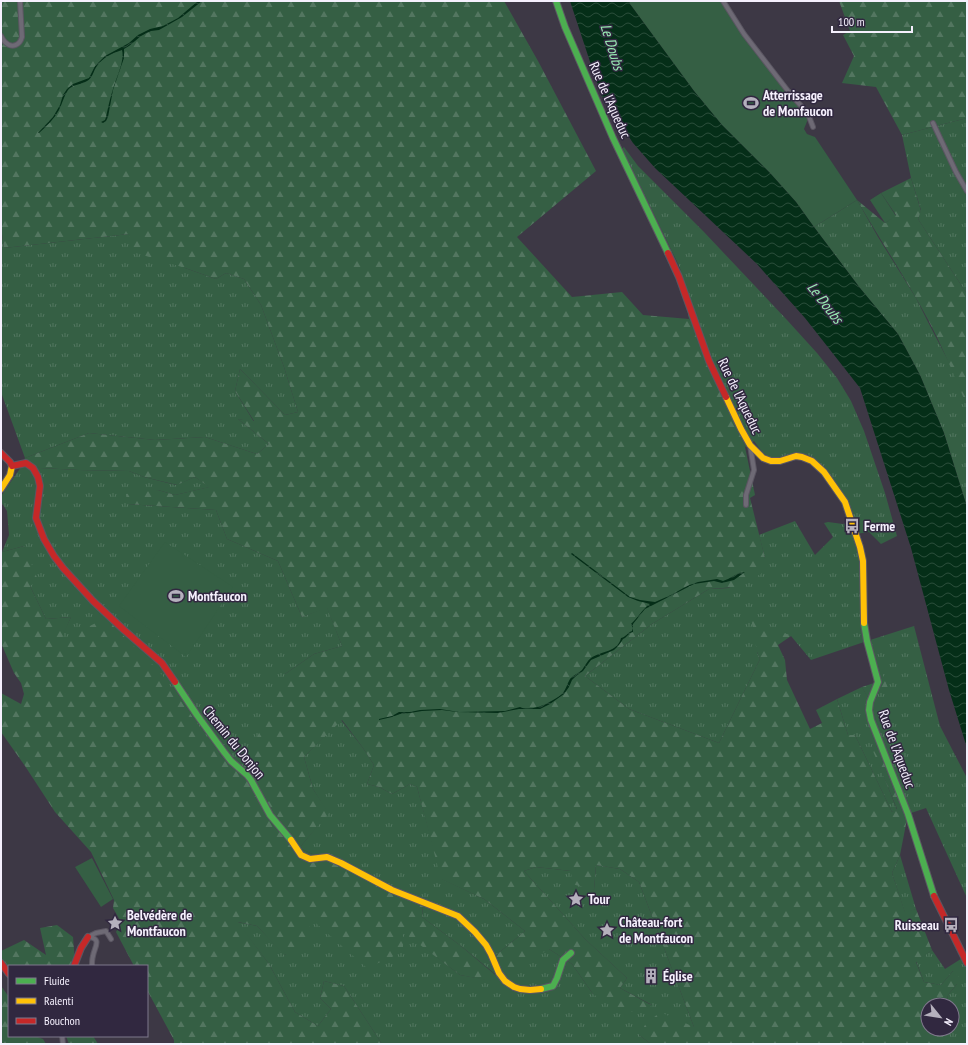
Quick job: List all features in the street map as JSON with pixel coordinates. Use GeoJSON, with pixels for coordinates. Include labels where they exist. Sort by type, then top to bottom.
{"type":"FeatureCollection","features":[{"type":"Feature","properties":{"kind":"street"},"geometry":{"type":"LineString","coordinates":[[1,36],[9,45],[13,46],[21,42],[20,1]]}},
{"type":"Feature","properties":{"kind":"street","name":"Rue de l'Aqueduc"},"geometry":{"type":"LineString","coordinates":[[556,1],[565,27],[613,138],[678,277],[709,361],[750,445],[763,458],[771,461],[780,461],[796,456],[812,461],[824,472],[845,502],[863,561],[863,620],[878,682],[870,702],[869,710],[871,720],[908,814],[934,897],[966,961]]}},
{"type":"Feature","properties":{"kind":"street"},"geometry":{"type":"LineString","coordinates":[[723,1],[744,34],[788,91],[808,114],[813,127]]}},
{"type":"Feature","properties":{"kind":"street"},"geometry":{"type":"LineString","coordinates":[[933,124],[956,172],[967,190]]}},
{"type":"Feature","properties":{"kind":"street"},"geometry":{"type":"LineString","coordinates":[[746,505],[746,495],[754,470],[750,445]]}},
{"type":"Feature","properties":{"kind":"street"},"geometry":{"type":"LineString","coordinates":[[1,453],[12,466],[12,470],[1,489]]}},
{"type":"Feature","properties":{"kind":"street","name":"Chemin du Donjon"},"geometry":{"type":"LineString","coordinates":[[12,466],[26,463],[33,468],[38,477],[40,486],[36,518],[44,540],[54,556],[93,601],[162,663],[224,752],[231,761],[251,780],[270,815],[294,843],[301,855],[310,859],[326,857],[341,863],[392,890],[458,916],[480,937],[488,949],[504,981],[515,988],[529,990],[553,986],[563,960],[571,953]]}},
{"type":"Feature","properties":{"kind":"street"},"geometry":{"type":"LineString","coordinates":[[74,965],[81,948],[88,937],[96,933],[106,931],[111,939]]}},
{"type":"Feature","properties":{"kind":"street"},"geometry":{"type":"LineString","coordinates":[[88,937],[95,939],[97,945],[93,956],[92,965]]}},
{"type":"Feature","properties":{"kind":"street"},"geometry":{"type":"LineString","coordinates":[[1,963],[8,973]]}},
{"type":"Feature","properties":{"kind":"green space"},"geometry":{"type":"Polygon","coordinates":[[[1,1],[504,1],[538,61],[596,171],[517,237],[572,297],[622,292],[643,315],[689,319],[702,340],[745,447],[755,495],[750,498],[765,558],[761,574],[736,587],[709,589],[652,624],[585,676],[629,709],[719,743],[760,659],[757,652],[751,618],[791,636],[778,645],[785,660],[787,680],[810,729],[822,723],[816,710],[837,699],[848,735],[855,735],[892,812],[897,809],[873,751],[882,747],[908,814],[900,855],[892,873],[905,912],[916,909],[932,950],[916,962],[924,982],[941,985],[953,971],[959,976],[957,984],[948,997],[920,997],[920,1037],[945,1037],[945,1044],[651,1044],[639,1035],[645,1025],[660,1012],[694,1027],[639,882],[620,869],[596,865],[594,890],[572,884],[571,871],[536,867],[524,871],[585,939],[627,978],[620,988],[653,1006],[623,1014],[593,994],[572,964],[549,949],[509,973],[495,956],[525,931],[484,899],[441,879],[417,787],[410,784],[392,794],[379,787],[367,784],[374,765],[342,720],[304,757],[313,789],[329,813],[301,846],[274,812],[244,767],[285,674],[314,654],[342,646],[327,608],[302,617],[278,561],[227,539],[216,510],[127,504],[126,494],[158,490],[175,495],[209,487],[195,477],[177,485],[144,477],[129,471],[21,467],[25,458],[89,433],[155,440],[205,437],[257,454],[269,444],[238,419],[254,421],[235,391],[240,369],[285,415],[298,412],[284,367],[261,305],[244,279],[226,273],[216,279],[133,252],[129,234],[4,248],[1,227],[1,1]]]}},
{"type":"Feature","properties":{"kind":"green space","name":"Atterrissage de Monfaucon"},"geometry":{"type":"Polygon","coordinates":[[[629,1],[724,1],[744,34],[808,114],[808,119],[804,129],[807,134],[815,137],[857,200],[814,227],[796,202],[770,173],[722,125],[694,91],[629,1]]]}},
{"type":"Feature","properties":{"kind":"green space"},"geometry":{"type":"Polygon","coordinates":[[[839,1],[967,1],[967,118],[902,135],[876,87],[842,83],[854,56],[843,35],[850,31],[839,1]]]}},
{"type":"Feature","properties":{"kind":"green space"},"geometry":{"type":"Polygon","coordinates":[[[967,118],[967,294],[918,219],[921,210],[911,178],[902,135],[967,118]]]}},
{"type":"Feature","properties":{"kind":"green space"},"geometry":{"type":"Polygon","coordinates":[[[624,147],[638,166],[704,232],[787,320],[837,378],[851,401],[864,431],[885,493],[897,536],[881,544],[869,532],[856,534],[860,548],[867,641],[811,660],[791,636],[757,652],[760,659],[719,743],[629,709],[585,676],[652,624],[709,589],[729,588],[765,558],[759,535],[795,521],[815,555],[833,537],[824,523],[828,522],[843,524],[854,521],[847,503],[834,480],[823,467],[810,456],[806,454],[796,454],[775,458],[767,456],[754,441],[745,447],[689,319],[680,268],[622,149],[624,147]]]}},
{"type":"Feature","properties":{"kind":"green space"},"geometry":{"type":"Polygon","coordinates":[[[911,178],[921,211],[918,219],[967,294],[967,406],[956,378],[930,324],[857,200],[885,223],[896,215],[881,193],[911,178]]]}},
{"type":"Feature","properties":{"kind":"green space"},"geometry":{"type":"Polygon","coordinates":[[[881,193],[896,216],[885,223],[870,200],[881,193]]]}},
{"type":"Feature","properties":{"kind":"green space"},"geometry":{"type":"Polygon","coordinates":[[[857,200],[916,298],[954,372],[967,406],[967,507],[944,433],[920,375],[898,334],[860,288],[814,227],[857,200]]]}},
{"type":"Feature","properties":{"kind":"green space"},"geometry":{"type":"Polygon","coordinates":[[[1,227],[4,248],[129,234],[185,268],[216,279],[226,273],[244,279],[261,305],[284,367],[298,412],[285,415],[240,369],[235,391],[254,422],[238,419],[269,444],[257,454],[205,437],[155,440],[89,433],[25,458],[1,392],[1,227]]]}},
{"type":"Feature","properties":{"kind":"green space"},"geometry":{"type":"Polygon","coordinates":[[[21,467],[129,471],[144,477],[176,485],[195,477],[210,487],[175,495],[158,490],[127,504],[216,510],[227,539],[278,561],[302,617],[327,607],[342,646],[314,654],[285,674],[301,846],[328,813],[313,789],[304,757],[341,720],[374,765],[367,784],[379,787],[392,794],[410,784],[417,787],[442,879],[484,899],[525,931],[495,956],[549,949],[572,964],[593,994],[652,1005],[620,988],[627,978],[585,939],[524,871],[536,867],[571,871],[594,890],[596,865],[620,869],[639,882],[694,1027],[639,1035],[651,1044],[382,1044],[344,986],[324,981],[320,998],[331,1009],[318,1026],[295,1012],[269,964],[237,922],[257,926],[285,955],[308,916],[403,931],[460,975],[506,983],[461,946],[422,917],[423,905],[293,845],[239,770],[60,640],[71,617],[46,619],[30,586],[24,546],[2,552],[9,535],[7,511],[1,502],[1,496],[21,467]]]}},
{"type":"Feature","properties":{"kind":"green space","name":"Montfaucon"},"geometry":{"type":"Polygon","coordinates":[[[165,542],[233,587],[186,657],[119,606],[165,542]]]}},
{"type":"Feature","properties":{"kind":"green space"},"geometry":{"type":"Polygon","coordinates":[[[24,546],[38,580],[30,586],[46,619],[71,617],[61,640],[106,618],[162,675],[220,755],[239,770],[293,845],[423,905],[422,917],[461,946],[506,984],[460,975],[403,932],[403,952],[367,968],[309,917],[311,943],[284,955],[257,926],[238,922],[269,964],[295,1012],[318,1026],[331,1009],[320,998],[324,981],[344,986],[382,1044],[174,1044],[174,1040],[148,992],[148,965],[133,965],[116,932],[121,922],[113,908],[114,900],[91,852],[55,812],[1,732],[1,693],[21,704],[24,694],[21,683],[14,673],[1,643],[2,552],[24,546]]]}},
{"type":"Feature","properties":{"kind":"green space"},"geometry":{"type":"Polygon","coordinates":[[[914,626],[940,726],[967,778],[967,898],[926,808],[908,814],[874,751],[897,810],[892,812],[855,735],[848,735],[837,699],[862,687],[870,701],[875,690],[875,670],[867,641],[914,626]]]}},
{"type":"Feature","properties":{"kind":"green space"},"geometry":{"type":"Polygon","coordinates":[[[875,670],[881,670],[888,688],[875,690],[870,702],[862,687],[877,682],[875,670]]]}},
{"type":"Feature","properties":{"kind":"green space"},"geometry":{"type":"Polygon","coordinates":[[[900,855],[916,909],[905,913],[892,873],[900,855]]]}},
{"type":"Feature","properties":{"kind":"green space"},"geometry":{"type":"Polygon","coordinates":[[[92,858],[113,899],[101,907],[75,867],[92,858]]]}},
{"type":"Feature","properties":{"kind":"green space"},"geometry":{"type":"Polygon","coordinates":[[[57,925],[73,937],[74,965],[8,965],[8,973],[1,963],[1,951],[24,940],[46,955],[40,928],[57,925]]]}},
{"type":"Feature","properties":{"kind":"green space"},"geometry":{"type":"Polygon","coordinates":[[[932,950],[945,969],[964,957],[967,953],[967,1044],[945,1044],[945,1037],[960,1037],[960,997],[948,997],[957,984],[953,971],[941,985],[924,982],[916,961],[932,950]]]}},
{"type":"Feature","properties":{"kind":"green space"},"geometry":{"type":"Polygon","coordinates":[[[1,986],[8,996],[8,1037],[38,1037],[43,1039],[46,1044],[1,1044],[1,986]]]}},
{"type":"Feature","properties":{"kind":"green space"},"geometry":{"type":"Polygon","coordinates":[[[66,1037],[94,1037],[98,1044],[69,1044],[66,1037]]]}},
{"type":"Feature","properties":{"kind":"water"},"geometry":{"type":"Polygon","coordinates":[[[198,1],[202,1],[182,17],[159,30],[151,31],[141,36],[124,49],[124,58],[113,90],[106,121],[103,123],[101,122],[105,120],[106,117],[112,92],[121,64],[123,54],[122,50],[102,60],[89,80],[68,90],[55,116],[45,128],[38,133],[53,117],[67,89],[73,84],[89,78],[95,66],[105,56],[129,43],[138,35],[150,29],[163,26],[178,18],[198,1]]]}},
{"type":"Feature","properties":{"kind":"water","name":"Le Doubs"},"geometry":{"type":"Polygon","coordinates":[[[570,1],[629,1],[694,91],[722,125],[770,173],[796,202],[860,288],[898,334],[920,375],[944,433],[967,507],[967,748],[949,690],[911,548],[860,388],[805,318],[757,264],[655,168],[633,143],[601,95],[570,1]]]}},
{"type":"Feature","properties":{"kind":"water"},"geometry":{"type":"Polygon","coordinates":[[[572,553],[630,597],[655,602],[698,582],[717,579],[723,581],[739,573],[745,572],[734,580],[722,583],[714,581],[694,584],[645,609],[633,624],[633,628],[631,624],[645,608],[650,604],[628,597],[571,554],[572,553]]]}},
{"type":"Feature","properties":{"kind":"water"},"geometry":{"type":"Polygon","coordinates":[[[633,628],[633,632],[623,639],[614,650],[591,660],[583,671],[572,680],[564,694],[540,709],[519,709],[498,713],[457,712],[442,710],[422,711],[400,714],[379,720],[399,712],[420,710],[440,709],[459,712],[505,711],[520,707],[531,708],[543,705],[563,693],[570,679],[582,670],[591,658],[613,649],[619,643],[621,638],[632,631],[633,628]]]}},
{"type":"Feature","properties":{"kind":"traffic: fast"},"geometry":{"type":"LineString","coordinates":[[556,1],[565,27],[613,138],[668,253]]}},
{"type":"Feature","properties":{"kind":"traffic: fast"},"geometry":{"type":"LineString","coordinates":[[864,623],[867,641],[878,682],[870,702],[869,710],[871,720],[908,814],[934,896]]}},
{"type":"Feature","properties":{"kind":"traffic: fast"},"geometry":{"type":"LineString","coordinates":[[175,682],[224,752],[231,761],[251,780],[270,815],[291,840]]}},
{"type":"Feature","properties":{"kind":"traffic: fast"},"geometry":{"type":"LineString","coordinates":[[541,989],[553,986],[563,960],[571,953]]}},
{"type":"Feature","properties":{"kind":"traffic: slow"},"geometry":{"type":"LineString","coordinates":[[726,397],[750,445],[763,458],[771,461],[780,461],[796,456],[812,461],[824,472],[845,502],[860,547],[863,561],[864,623]]}},
{"type":"Feature","properties":{"kind":"traffic: slow"},"geometry":{"type":"LineString","coordinates":[[1,489],[10,475],[12,466]]}},
{"type":"Feature","properties":{"kind":"traffic: slow"},"geometry":{"type":"LineString","coordinates":[[291,840],[301,855],[310,859],[327,857],[392,890],[458,916],[486,945],[499,973],[505,981],[520,989],[541,989]]}},
{"type":"Feature","properties":{"kind":"traffic: jam"},"geometry":{"type":"LineString","coordinates":[[668,253],[679,277],[709,361],[726,397]]}},
{"type":"Feature","properties":{"kind":"traffic: jam"},"geometry":{"type":"LineString","coordinates":[[1,453],[12,466]]}},
{"type":"Feature","properties":{"kind":"traffic: jam"},"geometry":{"type":"LineString","coordinates":[[12,466],[26,463],[33,468],[38,477],[40,486],[36,518],[44,539],[63,568],[93,601],[162,663],[175,682]]}},
{"type":"Feature","properties":{"kind":"traffic: jam"},"geometry":{"type":"LineString","coordinates":[[934,896],[967,963]]}},
{"type":"Feature","properties":{"kind":"traffic: jam"},"geometry":{"type":"LineString","coordinates":[[74,965],[81,948],[88,937]]}},
{"type":"Feature","properties":{"kind":"traffic: jam"},"geometry":{"type":"LineString","coordinates":[[1,963],[8,973]]}},
{"type":"Feature","properties":{"kind":"place","name":"Atterrissage de Monfaucon"},"geometry":{"type":"Point","coordinates":[751,103]}},
{"type":"Feature","properties":{"kind":"place","name":"Ferme"},"geometry":{"type":"Point","coordinates":[852,526]}},
{"type":"Feature","properties":{"kind":"place","name":"Montfaucon"},"geometry":{"type":"Point","coordinates":[176,596]}},
{"type":"Feature","properties":{"kind":"place","name":"Tour"},"geometry":{"type":"Point","coordinates":[576,899]}},
{"type":"Feature","properties":{"kind":"place","name":"Belvédère de Montfaucon"},"geometry":{"type":"Point","coordinates":[115,923]}},
{"type":"Feature","properties":{"kind":"place","name":"Ruisseau"},"geometry":{"type":"Point","coordinates":[951,925]}},
{"type":"Feature","properties":{"kind":"place","name":"Château-fort de Montfaucon"},"geometry":{"type":"Point","coordinates":[607,930]}},
{"type":"Feature","properties":{"kind":"place","name":"Église"},"geometry":{"type":"Point","coordinates":[651,976]}}]}
